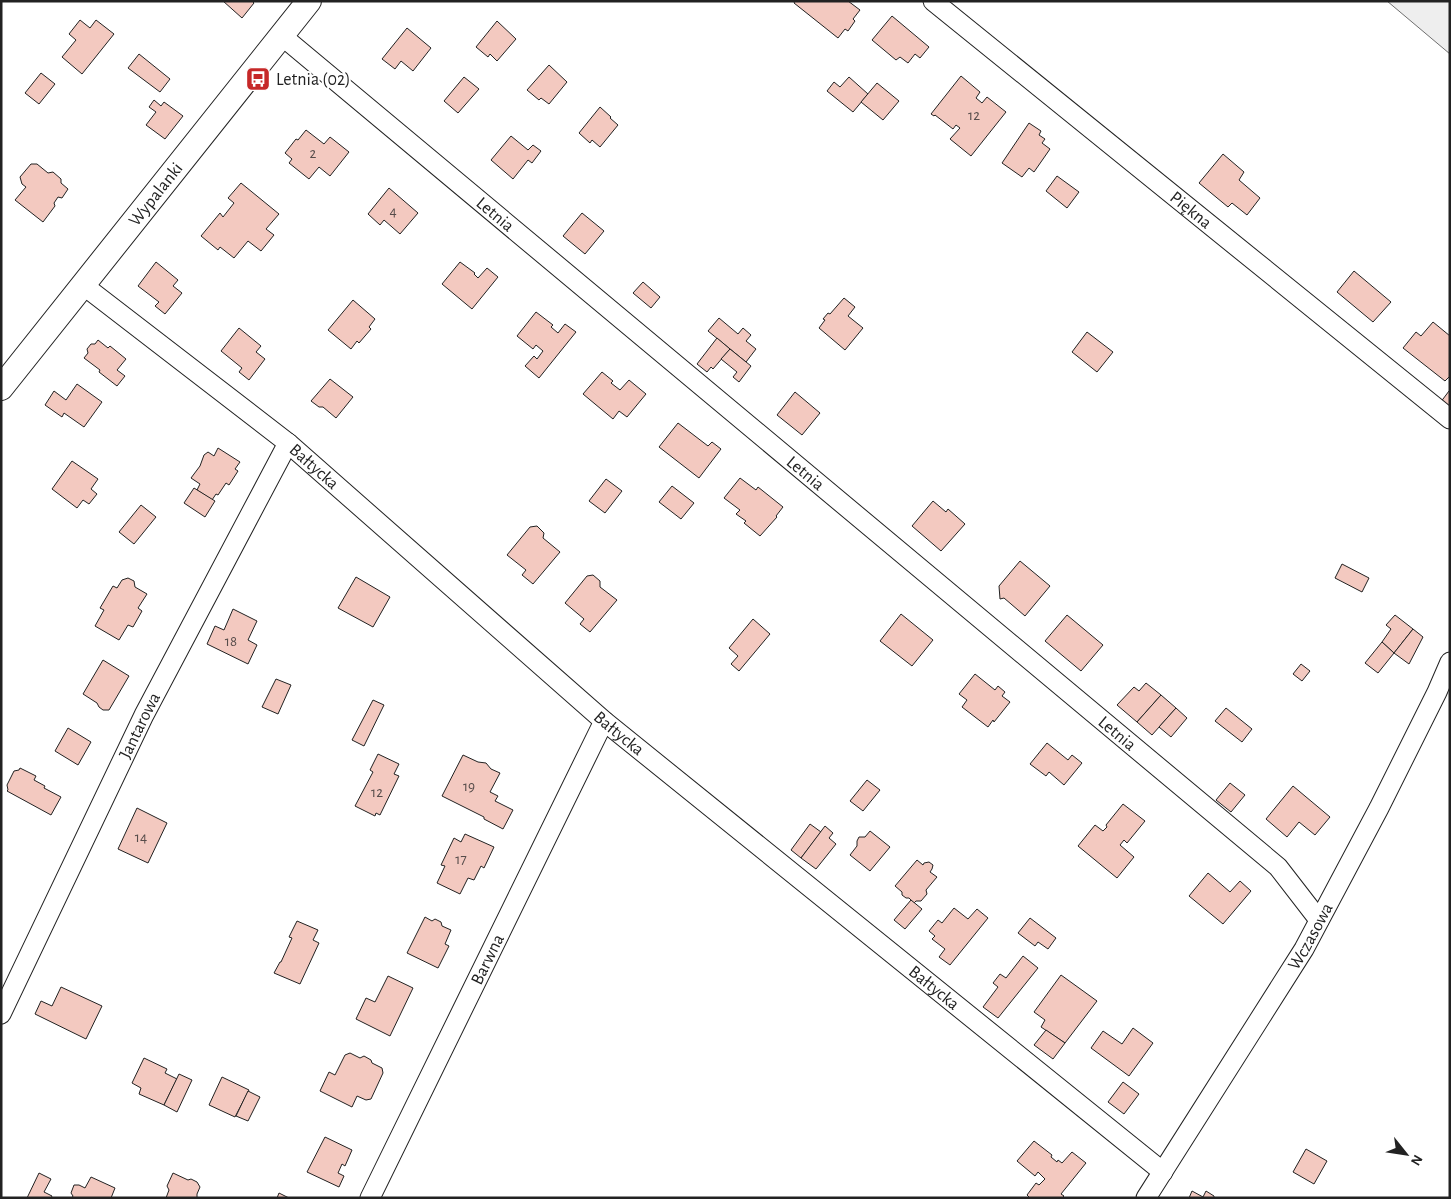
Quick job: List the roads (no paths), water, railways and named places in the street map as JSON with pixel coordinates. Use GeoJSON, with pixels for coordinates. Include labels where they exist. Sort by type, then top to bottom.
{"type":"FeatureCollection","features":[{"type":"Feature","properties":{"kind":"street","name":"Wypalanki"},"geometry":{"type":"LineString","coordinates":[[1,388],[309,1]]}},
{"type":"Feature","properties":{"kind":"street","name":"Piękna"},"geometry":{"type":"LineString","coordinates":[[933,1],[1450,419]]}},
{"type":"Feature","properties":{"kind":"street","name":"Letnia"},"geometry":{"type":"LineString","coordinates":[[282,36],[1278,867],[1319,920]]}},
{"type":"Feature","properties":{"kind":"street","name":"Bałtycka"},"geometry":{"type":"LineString","coordinates":[[83,285],[288,443],[604,721],[1162,1172]]}},
{"type":"Feature","properties":{"kind":"street","name":"Jantarowa"},"geometry":{"type":"LineString","coordinates":[[1,1014],[144,715],[288,443]]}},
{"type":"Feature","properties":{"kind":"street","name":"Wczasowa"},"geometry":{"type":"LineString","coordinates":[[1146,1198],[1304,949],[1387,792],[1450,662]]}},
{"type":"Feature","properties":{"kind":"street","name":"Barwna"},"geometry":{"type":"LineString","coordinates":[[370,1198],[604,721]]}},
{"type":"Feature","properties":{"kind":"place","name":"Letnia (02)"},"geometry":{"type":"Point","coordinates":[258,79]}}]}
